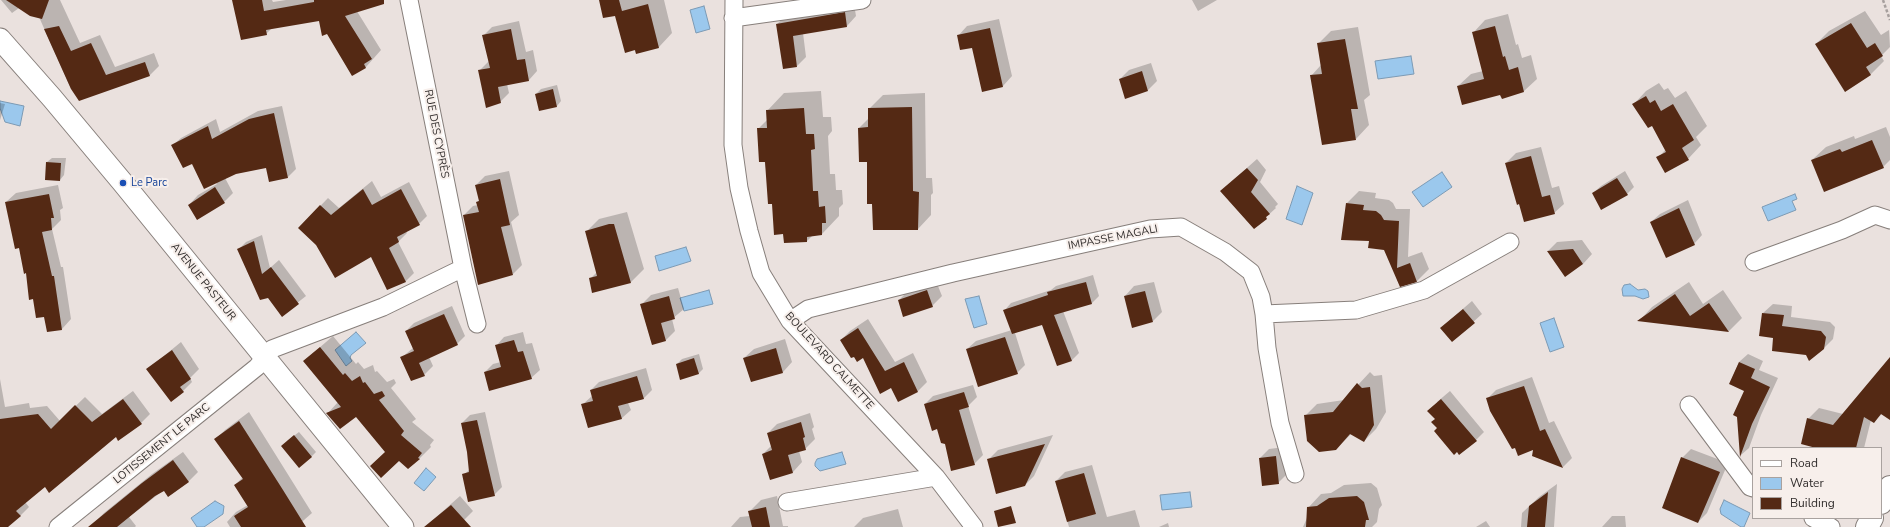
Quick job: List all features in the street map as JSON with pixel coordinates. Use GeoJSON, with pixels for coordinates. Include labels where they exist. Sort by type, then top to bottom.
{"type":"FeatureCollection","features":[{"type":"Feature","properties":{"kind":"main road"},"geometry":{"type":"LineString","coordinates":[[1882,501],[1890,487]]}},
{"type":"Feature","properties":{"kind":"street","name":"RUE DES CYPRÈS"},"geometry":{"type":"LineString","coordinates":[[408,0],[463,268],[477,324]]}},
{"type":"Feature","properties":{"kind":"street","name":"BOULEVARD CALMETTE"},"geometry":{"type":"LineString","coordinates":[[734,0],[733,145],[739,188],[761,273],[790,321],[936,477],[974,527]]}},
{"type":"Feature","properties":{"kind":"street"},"geometry":{"type":"LineString","coordinates":[[733,18],[862,0]]}},
{"type":"Feature","properties":{"kind":"street","name":"AVENUE PASTEUR"},"geometry":{"type":"LineString","coordinates":[[0,39],[57,104],[403,527]]}},
{"type":"Feature","properties":{"kind":"street"},"geometry":{"type":"LineString","coordinates":[[1754,262],[1842,230],[1875,215],[1890,220]]}},
{"type":"Feature","properties":{"kind":"street","name":"IMPASSE MAGALI"},"geometry":{"type":"LineString","coordinates":[[790,321],[808,309],[953,273],[1150,229],[1181,227],[1225,252],[1251,272],[1260,297],[1264,314],[1267,348],[1280,423],[1295,474]]}},
{"type":"Feature","properties":{"kind":"street"},"geometry":{"type":"LineString","coordinates":[[1264,314],[1356,310],[1424,290],[1510,242]]}},
{"type":"Feature","properties":{"kind":"street"},"geometry":{"type":"LineString","coordinates":[[265,359],[272,350],[383,307],[463,268]]}},
{"type":"Feature","properties":{"kind":"street","name":"LOTISSEMENT LE PARC"},"geometry":{"type":"LineString","coordinates":[[58,527],[265,359]]}},
{"type":"Feature","properties":{"kind":"street"},"geometry":{"type":"LineString","coordinates":[[1689,405],[1752,487]]}},
{"type":"Feature","properties":{"kind":"street"},"geometry":{"type":"LineString","coordinates":[[788,502],[936,477]]}},
{"type":"Feature","properties":{"kind":"street"},"geometry":{"type":"LineString","coordinates":[[1815,519],[1831,527]]}},
{"type":"Feature","properties":{"kind":"path"},"geometry":{"type":"LineString","coordinates":[[1883,0],[1890,20]]}},
{"type":"Feature","properties":{"kind":"water"},"geometry":{"type":"Polygon","coordinates":[[[704,6],[710,29],[696,33],[690,10],[704,6]]]}},
{"type":"Feature","properties":{"kind":"water"},"geometry":{"type":"Polygon","coordinates":[[[1411,56],[1414,74],[1378,79],[1375,61],[1411,56]]]}},
{"type":"Feature","properties":{"kind":"water"},"geometry":{"type":"Polygon","coordinates":[[[0,101],[24,106],[20,126],[5,122],[0,108],[0,101]]]}},
{"type":"Feature","properties":{"kind":"water"},"geometry":{"type":"Polygon","coordinates":[[[1442,172],[1452,187],[1423,207],[1412,192],[1442,172]]]}},
{"type":"Feature","properties":{"kind":"water"},"geometry":{"type":"Polygon","coordinates":[[[1297,186],[1313,193],[1302,225],[1286,219],[1297,186]]]}},
{"type":"Feature","properties":{"kind":"water"},"geometry":{"type":"Polygon","coordinates":[[[1795,194],[1797,199],[1792,201],[1796,210],[1768,221],[1762,207],[1795,194]]]}},
{"type":"Feature","properties":{"kind":"water"},"geometry":{"type":"Polygon","coordinates":[[[686,247],[691,261],[659,271],[655,256],[686,247]]]}},
{"type":"Feature","properties":{"kind":"water"},"geometry":{"type":"Polygon","coordinates":[[[1630,284],[1638,290],[1645,289],[1648,291],[1649,297],[1643,299],[1635,296],[1623,296],[1622,289],[1624,285],[1630,284]]]}},
{"type":"Feature","properties":{"kind":"water"},"geometry":{"type":"Polygon","coordinates":[[[709,290],[713,304],[684,311],[680,298],[709,290]]]}},
{"type":"Feature","properties":{"kind":"water"},"geometry":{"type":"Polygon","coordinates":[[[979,296],[987,324],[974,328],[965,299],[979,296]]]}},
{"type":"Feature","properties":{"kind":"water"},"geometry":{"type":"Polygon","coordinates":[[[1554,318],[1564,347],[1550,352],[1540,323],[1554,318]]]}},
{"type":"Feature","properties":{"kind":"water"},"geometry":{"type":"Polygon","coordinates":[[[356,332],[366,343],[351,355],[350,358],[352,361],[346,366],[335,350],[356,332]]]}},
{"type":"Feature","properties":{"kind":"water"},"geometry":{"type":"Polygon","coordinates":[[[842,452],[846,464],[820,471],[815,466],[817,459],[842,452]]]}},
{"type":"Feature","properties":{"kind":"water"},"geometry":{"type":"Polygon","coordinates":[[[426,468],[436,477],[424,491],[414,483],[426,468]]]}},
{"type":"Feature","properties":{"kind":"water"},"geometry":{"type":"Polygon","coordinates":[[[1190,492],[1192,507],[1162,510],[1160,495],[1190,492]]]}},
{"type":"Feature","properties":{"kind":"water"},"geometry":{"type":"Polygon","coordinates":[[[1724,500],[1750,513],[1744,527],[1741,527],[1721,514],[1720,509],[1724,500]]]}},
{"type":"Feature","properties":{"kind":"water"},"geometry":{"type":"Polygon","coordinates":[[[215,501],[224,506],[223,514],[204,527],[197,527],[191,518],[215,501]]]}},
{"type":"Feature","properties":{"kind":"building"},"geometry":{"type":"Polygon","coordinates":[[[6,0],[49,0],[42,19],[30,16],[6,0]]]}},
{"type":"Feature","properties":{"kind":"building"},"geometry":{"type":"Polygon","coordinates":[[[232,0],[262,0],[264,11],[314,2],[314,0],[384,0],[384,4],[345,16],[372,59],[364,64],[366,68],[352,76],[327,34],[322,36],[319,21],[266,30],[267,35],[241,40],[232,0]]]}},
{"type":"Feature","properties":{"kind":"building"},"geometry":{"type":"Polygon","coordinates":[[[599,0],[619,0],[622,11],[648,4],[659,48],[636,54],[635,50],[625,53],[615,16],[603,18],[599,0]]]}},
{"type":"Feature","properties":{"kind":"building"},"geometry":{"type":"Polygon","coordinates":[[[845,12],[847,27],[793,36],[797,67],[783,69],[776,24],[845,12]]]}},
{"type":"Feature","properties":{"kind":"building"},"geometry":{"type":"Polygon","coordinates":[[[1851,23],[1867,48],[1875,43],[1883,56],[1866,67],[1871,75],[1845,92],[1815,44],[1851,23]]]}},
{"type":"Feature","properties":{"kind":"building"},"geometry":{"type":"Polygon","coordinates":[[[59,26],[71,51],[91,43],[106,75],[145,62],[150,76],[79,101],[71,89],[44,29],[59,26]]]}},
{"type":"Feature","properties":{"kind":"building"},"geometry":{"type":"Polygon","coordinates":[[[1495,26],[1503,57],[1505,56],[1509,70],[1518,67],[1524,92],[1502,99],[1500,95],[1462,105],[1457,86],[1484,79],[1472,32],[1495,26]]]}},
{"type":"Feature","properties":{"kind":"building"},"geometry":{"type":"Polygon","coordinates":[[[990,28],[1003,87],[982,92],[972,48],[960,50],[957,35],[990,28]]]}},
{"type":"Feature","properties":{"kind":"building"},"geometry":{"type":"Polygon","coordinates":[[[511,29],[517,60],[525,59],[529,81],[498,87],[501,103],[486,108],[478,70],[490,68],[482,35],[511,29]]]}},
{"type":"Feature","properties":{"kind":"building"},"geometry":{"type":"Polygon","coordinates":[[[1345,39],[1358,109],[1351,109],[1356,140],[1322,145],[1310,75],[1322,74],[1317,43],[1345,39]]]}},
{"type":"Feature","properties":{"kind":"building"},"geometry":{"type":"Polygon","coordinates":[[[1142,71],[1148,91],[1125,99],[1119,79],[1142,71]]]}},
{"type":"Feature","properties":{"kind":"building"},"geometry":{"type":"Polygon","coordinates":[[[553,89],[557,107],[539,111],[535,94],[553,89]]]}},
{"type":"Feature","properties":{"kind":"building"},"geometry":{"type":"Polygon","coordinates":[[[1646,96],[1650,103],[1655,100],[1661,111],[1673,104],[1694,140],[1682,148],[1689,160],[1665,173],[1656,157],[1666,152],[1652,126],[1648,128],[1632,104],[1646,96]]]}},
{"type":"Feature","properties":{"kind":"building"},"geometry":{"type":"Polygon","coordinates":[[[912,107],[913,191],[919,192],[918,230],[873,230],[872,204],[867,204],[867,162],[859,162],[858,128],[868,127],[868,108],[912,107]]]}},
{"type":"Feature","properties":{"kind":"building"},"geometry":{"type":"Polygon","coordinates":[[[804,108],[806,134],[814,134],[815,149],[811,150],[813,191],[818,191],[819,207],[825,206],[826,223],[822,223],[822,235],[807,237],[807,242],[784,243],[783,234],[774,235],[772,204],[768,204],[765,162],[759,162],[757,128],[767,128],[766,110],[804,108]]]}},
{"type":"Feature","properties":{"kind":"building"},"geometry":{"type":"Polygon","coordinates":[[[274,113],[288,178],[269,182],[266,168],[236,174],[204,189],[192,164],[183,168],[171,145],[208,126],[212,139],[249,119],[274,113]]]}},
{"type":"Feature","properties":{"kind":"building"},"geometry":{"type":"Polygon","coordinates":[[[1872,140],[1884,168],[1824,192],[1811,160],[1840,149],[1842,152],[1872,140]]]}},
{"type":"Feature","properties":{"kind":"building"},"geometry":{"type":"Polygon","coordinates":[[[1531,156],[1542,197],[1550,195],[1555,214],[1524,222],[1519,204],[1517,205],[1505,163],[1531,156]]]}},
{"type":"Feature","properties":{"kind":"building"},"geometry":{"type":"Polygon","coordinates":[[[46,162],[61,163],[60,181],[45,180],[46,162]]]}},
{"type":"Feature","properties":{"kind":"building"},"geometry":{"type":"Polygon","coordinates":[[[1247,168],[1258,180],[1251,192],[1270,214],[1266,217],[1267,219],[1254,229],[1220,191],[1247,168]]]}},
{"type":"Feature","properties":{"kind":"building"},"geometry":{"type":"Polygon","coordinates":[[[1617,178],[1628,195],[1601,210],[1592,193],[1617,178]]]}},
{"type":"Feature","properties":{"kind":"building"},"geometry":{"type":"Polygon","coordinates":[[[500,179],[510,225],[501,227],[513,275],[478,285],[463,215],[479,212],[476,202],[479,201],[475,185],[500,179]]]}},
{"type":"Feature","properties":{"kind":"building"},"geometry":{"type":"Polygon","coordinates":[[[215,187],[225,203],[197,220],[188,205],[215,187]]]}},
{"type":"Feature","properties":{"kind":"building"},"geometry":{"type":"Polygon","coordinates":[[[363,189],[372,205],[401,189],[420,225],[397,237],[399,242],[389,248],[406,282],[387,290],[371,257],[335,278],[316,245],[298,228],[320,205],[331,215],[363,189]]]}},
{"type":"Feature","properties":{"kind":"building"},"geometry":{"type":"Polygon","coordinates":[[[49,194],[54,218],[51,218],[52,230],[42,232],[52,276],[54,276],[62,330],[47,332],[44,317],[36,318],[33,299],[29,300],[26,273],[24,274],[19,248],[15,249],[5,202],[49,194]]]}},
{"type":"Feature","properties":{"kind":"building"},"geometry":{"type":"Polygon","coordinates":[[[1346,203],[1364,205],[1363,210],[1376,211],[1384,220],[1399,221],[1397,268],[1410,263],[1417,282],[1400,287],[1384,250],[1368,248],[1369,241],[1341,240],[1346,203]]]}},
{"type":"Feature","properties":{"kind":"building"},"geometry":{"type":"Polygon","coordinates":[[[1679,208],[1695,245],[1666,258],[1650,222],[1679,208]]]}},
{"type":"Feature","properties":{"kind":"building"},"geometry":{"type":"Polygon","coordinates":[[[614,224],[631,283],[592,293],[589,278],[597,276],[585,231],[614,224]]]}},
{"type":"Feature","properties":{"kind":"building"},"geometry":{"type":"Polygon","coordinates":[[[254,241],[262,274],[271,267],[299,304],[282,317],[268,298],[260,300],[237,249],[254,241]]]}},
{"type":"Feature","properties":{"kind":"building"},"geometry":{"type":"Polygon","coordinates":[[[1573,249],[1583,264],[1565,277],[1547,251],[1573,249]]]}},
{"type":"Feature","properties":{"kind":"building"},"geometry":{"type":"Polygon","coordinates":[[[1086,282],[1092,304],[1054,315],[1072,361],[1057,366],[1042,325],[1012,334],[1003,310],[1048,295],[1047,292],[1086,282]]]}},
{"type":"Feature","properties":{"kind":"building"},"geometry":{"type":"Polygon","coordinates":[[[927,290],[933,307],[903,317],[898,300],[927,290]]]}},
{"type":"Feature","properties":{"kind":"building"},"geometry":{"type":"Polygon","coordinates":[[[1145,291],[1153,322],[1132,328],[1124,296],[1145,291]]]}},
{"type":"Feature","properties":{"kind":"building"},"geometry":{"type":"Polygon","coordinates":[[[1675,294],[1690,316],[1709,303],[1729,332],[1637,321],[1675,294]]]}},
{"type":"Feature","properties":{"kind":"building"},"geometry":{"type":"Polygon","coordinates":[[[669,296],[675,319],[661,323],[666,341],[652,345],[640,304],[669,296]]]}},
{"type":"Feature","properties":{"kind":"building"},"geometry":{"type":"Polygon","coordinates":[[[1463,309],[1475,323],[1452,342],[1440,328],[1463,309]]]}},
{"type":"Feature","properties":{"kind":"building"},"geometry":{"type":"Polygon","coordinates":[[[1762,313],[1784,315],[1782,326],[1821,331],[1826,337],[1824,349],[1809,361],[1806,355],[1772,351],[1773,338],[1759,336],[1762,313]]]}},
{"type":"Feature","properties":{"kind":"building"},"geometry":{"type":"Polygon","coordinates":[[[444,314],[458,345],[419,363],[425,376],[411,381],[400,357],[414,351],[405,331],[444,314]]]}},
{"type":"Feature","properties":{"kind":"building"},"geometry":{"type":"Polygon","coordinates":[[[858,328],[885,371],[904,362],[918,392],[898,402],[891,388],[880,394],[863,358],[857,362],[854,357],[851,358],[840,340],[858,328]]]}},
{"type":"Feature","properties":{"kind":"building"},"geometry":{"type":"Polygon","coordinates":[[[1005,337],[1018,374],[978,387],[966,349],[1005,337]]]}},
{"type":"Feature","properties":{"kind":"building"},"geometry":{"type":"Polygon","coordinates":[[[514,340],[518,352],[523,351],[532,379],[489,391],[484,372],[501,367],[495,345],[514,340]]]}},
{"type":"Feature","properties":{"kind":"building"},"geometry":{"type":"Polygon","coordinates":[[[320,347],[343,375],[345,373],[352,381],[360,376],[363,383],[365,382],[374,394],[382,391],[385,396],[379,400],[404,431],[401,435],[422,453],[418,458],[420,459],[408,469],[399,461],[381,478],[370,466],[385,452],[356,417],[340,429],[326,413],[341,407],[303,361],[320,347]]]}},
{"type":"Feature","properties":{"kind":"building"},"geometry":{"type":"Polygon","coordinates":[[[776,348],[783,373],[751,382],[743,358],[776,348]]]}},
{"type":"Feature","properties":{"kind":"building"},"geometry":{"type":"Polygon","coordinates":[[[172,350],[191,379],[180,387],[184,392],[171,402],[146,369],[172,350]]]}},
{"type":"Feature","properties":{"kind":"building"},"geometry":{"type":"Polygon","coordinates":[[[1890,357],[1890,420],[1881,414],[1874,423],[1864,417],[1856,447],[1812,447],[1801,444],[1807,418],[1833,425],[1890,357]]]}},
{"type":"Feature","properties":{"kind":"building"},"geometry":{"type":"Polygon","coordinates":[[[694,358],[699,374],[680,380],[676,364],[694,358]]]}},
{"type":"Feature","properties":{"kind":"building"},"geometry":{"type":"Polygon","coordinates":[[[1739,362],[1755,369],[1751,378],[1770,387],[1752,424],[1740,457],[1737,417],[1733,415],[1744,391],[1729,384],[1739,362]]]}},
{"type":"Feature","properties":{"kind":"building"},"geometry":{"type":"Polygon","coordinates":[[[637,376],[644,399],[618,406],[622,419],[588,428],[581,404],[593,401],[590,390],[637,376]]]}},
{"type":"Feature","properties":{"kind":"building"},"geometry":{"type":"Polygon","coordinates":[[[1357,383],[1362,388],[1370,387],[1374,425],[1364,442],[1350,434],[1336,450],[1319,452],[1307,441],[1304,415],[1333,412],[1357,383]]]}},
{"type":"Feature","properties":{"kind":"building"},"geometry":{"type":"Polygon","coordinates":[[[1524,386],[1540,431],[1545,429],[1563,468],[1532,456],[1533,450],[1518,456],[1515,448],[1512,449],[1490,411],[1486,398],[1524,386]]]}},
{"type":"Feature","properties":{"kind":"building"},"geometry":{"type":"Polygon","coordinates":[[[964,392],[969,407],[959,410],[975,465],[951,471],[945,444],[941,443],[937,429],[932,431],[924,404],[964,392]]]}},
{"type":"Feature","properties":{"kind":"building"},"geometry":{"type":"Polygon","coordinates":[[[123,399],[142,424],[118,441],[116,437],[49,493],[45,487],[16,511],[21,516],[8,527],[0,527],[0,419],[38,414],[51,429],[75,405],[92,422],[123,399]]]}},
{"type":"Feature","properties":{"kind":"building"},"geometry":{"type":"Polygon","coordinates":[[[1441,399],[1477,441],[1459,455],[1457,452],[1454,455],[1434,431],[1437,428],[1431,422],[1435,419],[1427,411],[1441,399]]]}},
{"type":"Feature","properties":{"kind":"building"},"geometry":{"type":"Polygon","coordinates":[[[477,420],[495,496],[468,502],[462,474],[469,472],[467,452],[461,423],[477,420]]]}},
{"type":"Feature","properties":{"kind":"building"},"geometry":{"type":"Polygon","coordinates":[[[239,421],[306,527],[241,527],[234,516],[248,507],[234,485],[243,479],[214,439],[239,421]]]}},
{"type":"Feature","properties":{"kind":"building"},"geometry":{"type":"Polygon","coordinates":[[[801,422],[805,437],[803,438],[806,450],[788,455],[793,473],[770,480],[762,454],[772,450],[767,433],[801,422]]]}},
{"type":"Feature","properties":{"kind":"building"},"geometry":{"type":"Polygon","coordinates":[[[294,435],[312,457],[299,468],[281,446],[294,435]]]}},
{"type":"Feature","properties":{"kind":"building"},"geometry":{"type":"Polygon","coordinates":[[[1045,444],[1025,486],[996,494],[987,459],[1045,444]]]}},
{"type":"Feature","properties":{"kind":"building"},"geometry":{"type":"Polygon","coordinates":[[[1276,456],[1279,484],[1262,486],[1259,458],[1276,456]]]}},
{"type":"Feature","properties":{"kind":"building"},"geometry":{"type":"Polygon","coordinates":[[[1681,457],[1720,472],[1698,523],[1662,508],[1681,457]]]}},
{"type":"Feature","properties":{"kind":"building"},"geometry":{"type":"Polygon","coordinates":[[[173,460],[189,482],[168,497],[164,491],[155,496],[117,527],[88,527],[142,483],[173,460]]]}},
{"type":"Feature","properties":{"kind":"building"},"geometry":{"type":"Polygon","coordinates":[[[1084,473],[1096,514],[1067,522],[1055,481],[1084,473]]]}},
{"type":"Feature","properties":{"kind":"building"},"geometry":{"type":"Polygon","coordinates":[[[1548,492],[1545,527],[1527,527],[1529,506],[1548,492]]]}},
{"type":"Feature","properties":{"kind":"building"},"geometry":{"type":"Polygon","coordinates":[[[1357,496],[1364,502],[1369,520],[1366,520],[1365,527],[1306,527],[1307,507],[1317,506],[1329,498],[1357,496]]]}},
{"type":"Feature","properties":{"kind":"building"},"geometry":{"type":"Polygon","coordinates":[[[451,505],[471,527],[424,527],[451,505]]]}},
{"type":"Feature","properties":{"kind":"building"},"geometry":{"type":"Polygon","coordinates":[[[1011,506],[1016,523],[998,527],[994,511],[1011,506]]]}},
{"type":"Feature","properties":{"kind":"building"},"geometry":{"type":"Polygon","coordinates":[[[766,507],[770,527],[752,527],[748,511],[766,507]]]}},
{"type":"Feature","properties":{"kind":"place","name":"Le Parc"},"geometry":{"type":"Point","coordinates":[123,183]}}]}
